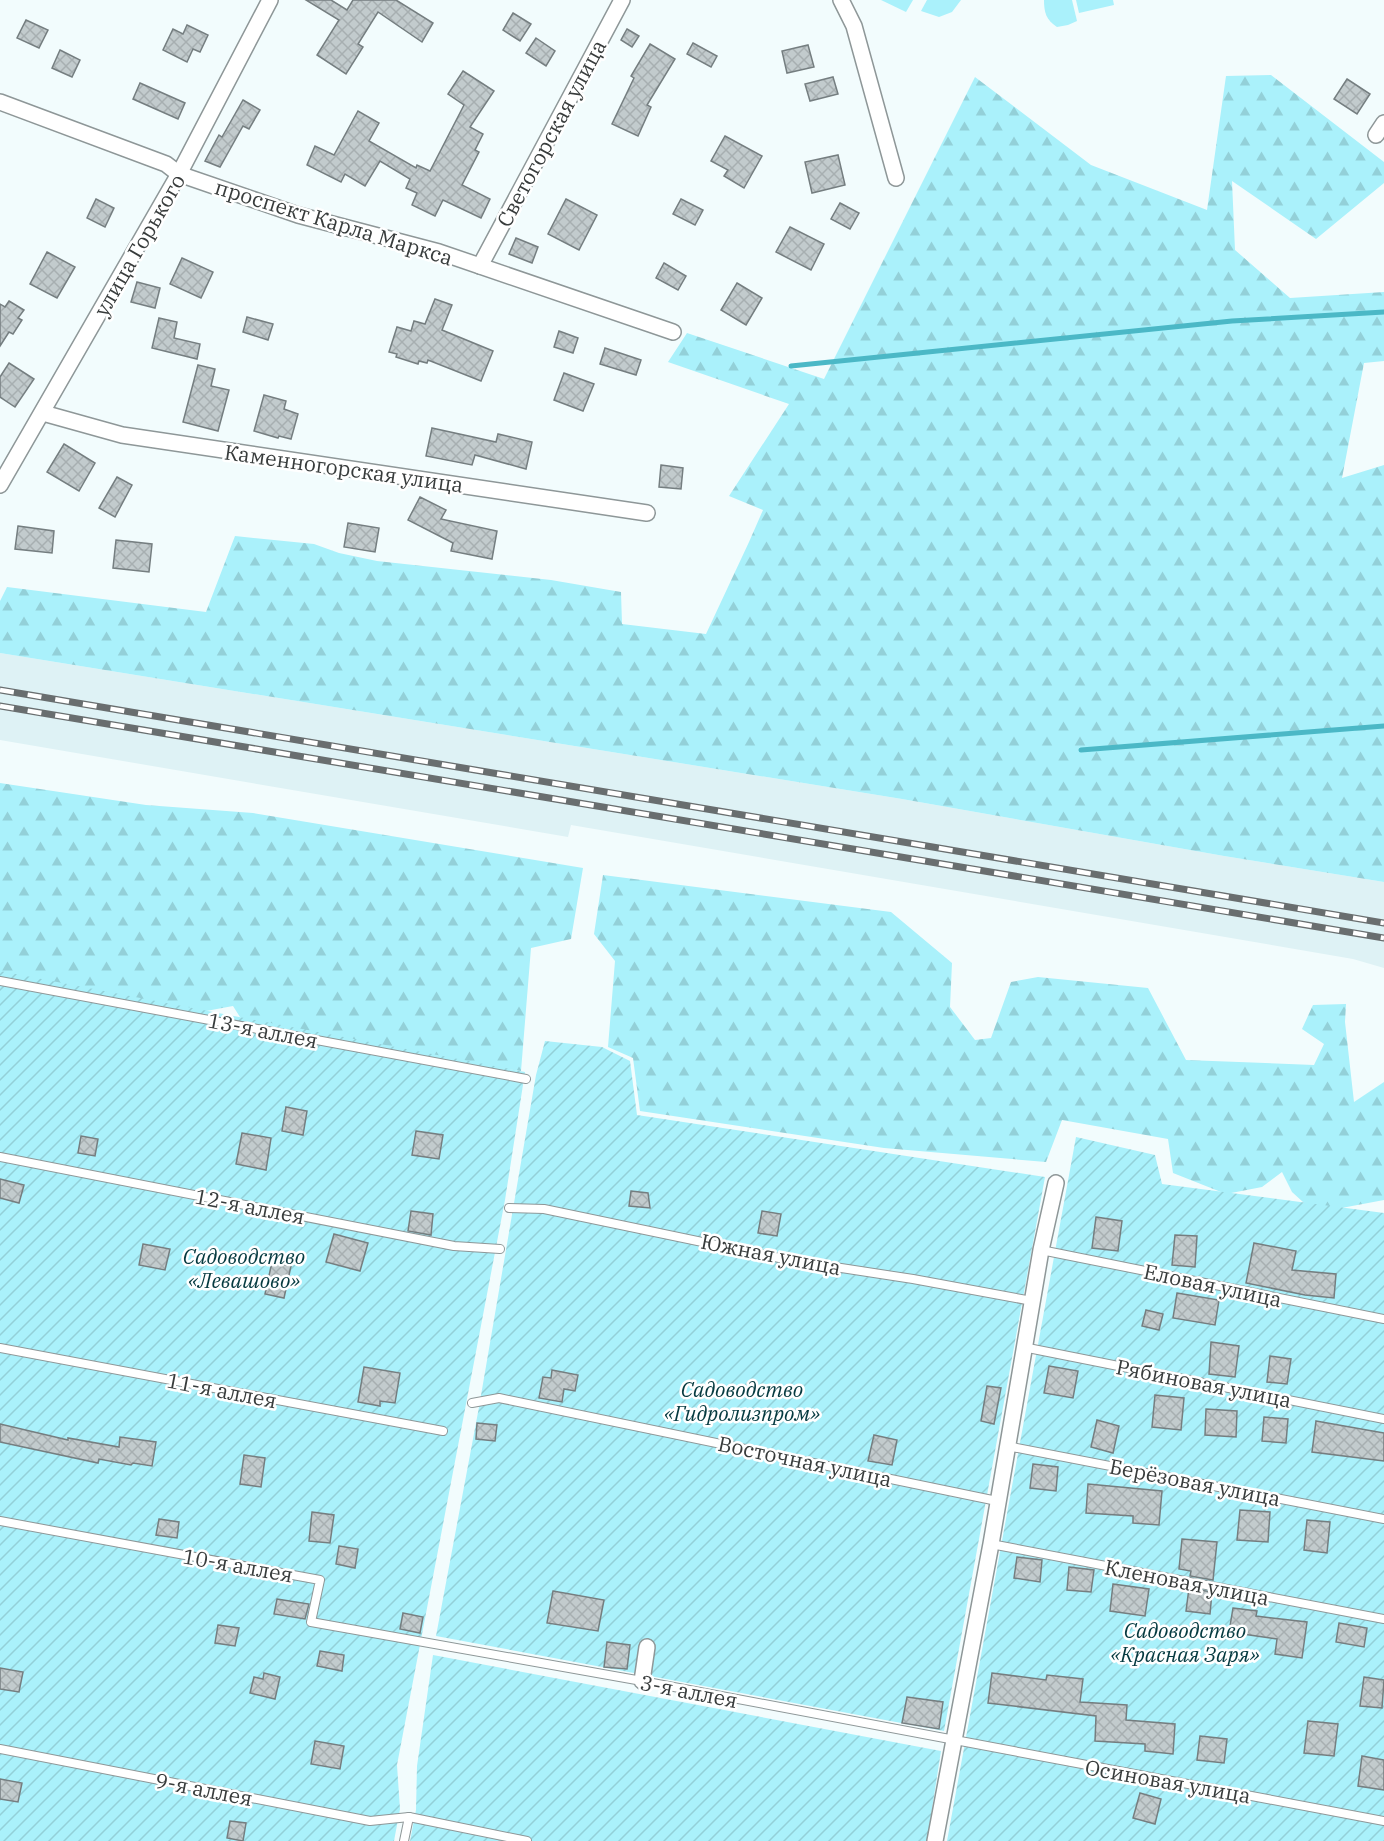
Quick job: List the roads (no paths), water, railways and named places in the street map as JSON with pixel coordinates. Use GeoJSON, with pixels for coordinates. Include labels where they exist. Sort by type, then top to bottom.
{"type":"FeatureCollection","features":[{"type":"Feature","properties":{"kind":"street","name":"улица Горького"},"geometry":{"type":"LineString","coordinates":[[0,485],[179,174],[270,0]]}},
{"type":"Feature","properties":{"kind":"street","name":"Светогорская улица"},"geometry":{"type":"LineString","coordinates":[[480,266],[622,0]]}},
{"type":"Feature","properties":{"kind":"street"},"geometry":{"type":"LineString","coordinates":[[841,0],[854,26],[896,178]]}},
{"type":"Feature","properties":{"kind":"street","name":"проспект Карла Маркса"},"geometry":{"type":"LineString","coordinates":[[0,102],[166,164],[179,174],[298,214],[439,252],[673,332]]}},
{"type":"Feature","properties":{"kind":"street","name":"Каменногорская улица"},"geometry":{"type":"LineString","coordinates":[[43,413],[122,435],[647,513]]}},
{"type":"Feature","properties":{"kind":"street"},"geometry":{"type":"LineString","coordinates":[[935,1841],[952,1741],[991,1544],[1023,1347],[1056,1183]]}},
{"type":"Feature","properties":{"kind":"street"},"geometry":{"type":"LineString","coordinates":[[642,1682],[647,1647]]}},
{"type":"Feature","properties":{"kind":"lane","name":"13-я аллея"},"geometry":{"type":"LineString","coordinates":[[0,981],[526,1079]]}},
{"type":"Feature","properties":{"kind":"lane","name":"12-я аллея"},"geometry":{"type":"LineString","coordinates":[[0,1157],[454,1246],[500,1249]]}},
{"type":"Feature","properties":{"kind":"lane","name":"Южная улица"},"geometry":{"type":"LineString","coordinates":[[509,1208],[544,1209],[789,1260],[913,1279],[1032,1301]]}},
{"type":"Feature","properties":{"kind":"lane","name":"Еловая улица"},"geometry":{"type":"LineString","coordinates":[[1041,1250],[1384,1319]]}},
{"type":"Feature","properties":{"kind":"lane","name":"Рябиновая улица"},"geometry":{"type":"LineString","coordinates":[[1023,1347],[1384,1419]]}},
{"type":"Feature","properties":{"kind":"lane","name":"11-я аллея"},"geometry":{"type":"LineString","coordinates":[[0,1348],[443,1431]]}},
{"type":"Feature","properties":{"kind":"lane","name":"Восточная улица"},"geometry":{"type":"LineString","coordinates":[[472,1403],[499,1398],[997,1501]]}},
{"type":"Feature","properties":{"kind":"lane","name":"Берёзовая улица"},"geometry":{"type":"LineString","coordinates":[[1007,1446],[1384,1519]]}},
{"type":"Feature","properties":{"kind":"lane","name":"10-я аллея"},"geometry":{"type":"LineString","coordinates":[[0,1521],[320,1580],[311,1622],[425,1642]]}},
{"type":"Feature","properties":{"kind":"lane","name":"Кленовая улица"},"geometry":{"type":"LineString","coordinates":[[991,1544],[1384,1619]]}},
{"type":"Feature","properties":{"kind":"lane","name":"3-я аллея"},"geometry":{"type":"LineString","coordinates":[[425,1642],[952,1741]]}},
{"type":"Feature","properties":{"kind":"lane","name":"Осиновая улица"},"geometry":{"type":"LineString","coordinates":[[952,1741],[1384,1821]]}},
{"type":"Feature","properties":{"kind":"lane","name":"9-я аллея"},"geometry":{"type":"LineString","coordinates":[[0,1749],[370,1821],[409,1817],[528,1841]]}},
{"type":"Feature","properties":{"kind":"lane"},"geometry":{"type":"LineString","coordinates":[[404,1841],[409,1817]]}},
{"type":"Feature","properties":{"kind":"waterway"},"geometry":{"type":"LineString","coordinates":[[791,366],[1232,321],[1384,312]]}},
{"type":"Feature","properties":{"kind":"waterway"},"geometry":{"type":"LineString","coordinates":[[1081,750],[1384,726]]}},
{"type":"Feature","properties":{"kind":"railway"},"geometry":{"type":"LineString","coordinates":[[0,690],[1384,923]]}},
{"type":"Feature","properties":{"kind":"railway"},"geometry":{"type":"LineString","coordinates":[[0,706],[1384,938]]}},
{"type":"Feature","properties":{"kind":"park label","name":"Садоводство «Левашово»"},"geometry":{"type":"Point","coordinates":[244,1268]}},
{"type":"Feature","properties":{"kind":"park label","name":"Садоводство «Гидролизпром»"},"geometry":{"type":"Point","coordinates":[742,1401]}},
{"type":"Feature","properties":{"kind":"park label","name":"Садоводство «Красная Заря»"},"geometry":{"type":"Point","coordinates":[1185,1642]}}]}
